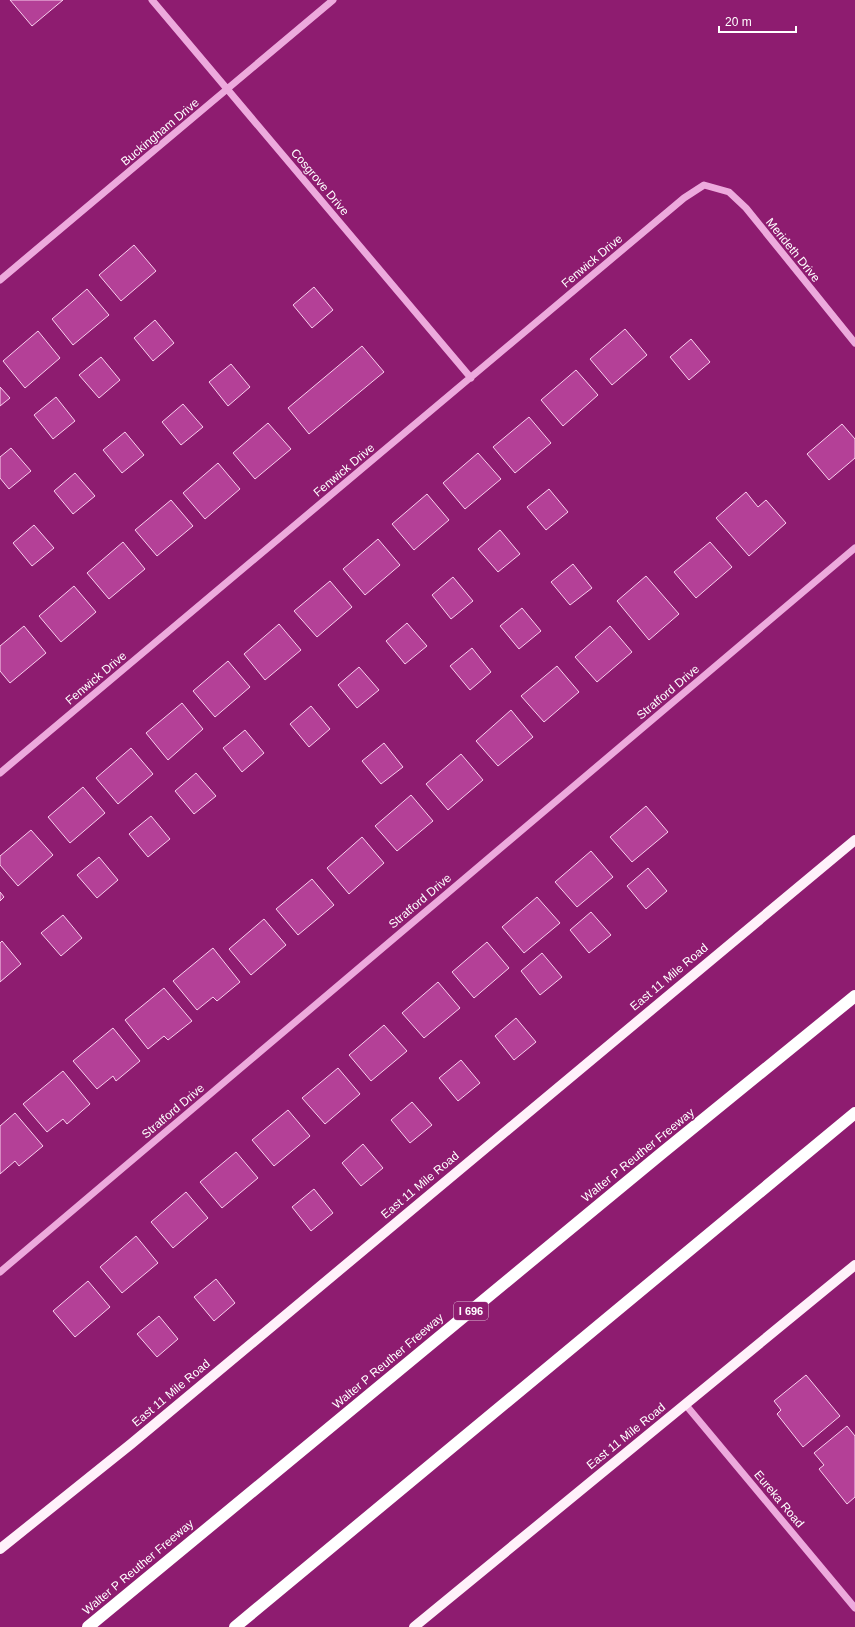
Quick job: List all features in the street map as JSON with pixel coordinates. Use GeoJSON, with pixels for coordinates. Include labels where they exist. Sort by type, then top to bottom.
{"type":"FeatureCollection","features":[{"type":"Feature","properties":{"kind":"highway","name":"Walter P Reuther Freeway"},"geometry":{"type":"LineString","coordinates":[[88,1627],[656,1158],[855,996]]}},
{"type":"Feature","properties":{"kind":"highway"},"geometry":{"type":"LineString","coordinates":[[235,1627],[855,1113]]}},
{"type":"Feature","properties":{"kind":"main road","name":"East 11 Mile Road"},"geometry":{"type":"LineString","coordinates":[[0,1549],[143,1434],[855,840]]}},
{"type":"Feature","properties":{"kind":"main road","name":"East 11 Mile Road"},"geometry":{"type":"LineString","coordinates":[[414,1627],[855,1265]]}},
{"type":"Feature","properties":{"kind":"street","name":"Cosgrove Drive"},"geometry":{"type":"LineString","coordinates":[[152,0],[471,378]]}},
{"type":"Feature","properties":{"kind":"street","name":"Buckingham Drive"},"geometry":{"type":"LineString","coordinates":[[0,280],[333,0]]}},
{"type":"Feature","properties":{"kind":"street","name":"Fenwick Drive"},"geometry":{"type":"LineString","coordinates":[[0,773],[684,198],[704,185]]}},
{"type":"Feature","properties":{"kind":"street","name":"Merideth Drive"},"geometry":{"type":"LineString","coordinates":[[704,185],[729,192],[746,208],[855,343]]}},
{"type":"Feature","properties":{"kind":"street","name":"Stratford Drive"},"geometry":{"type":"LineString","coordinates":[[0,1272],[855,548]]}},
{"type":"Feature","properties":{"kind":"street","name":"Eureka Road"},"geometry":{"type":"LineString","coordinates":[[685,1404],[855,1608]]}},
{"type":"Feature","properties":{"kind":"building"},"geometry":{"type":"Polygon","coordinates":[[[10,0],[63,0],[32,26],[10,0]]]}},
{"type":"Feature","properties":{"kind":"building"},"geometry":{"type":"Polygon","coordinates":[[[134,245],[156,271],[121,301],[99,275],[134,245]]]}},
{"type":"Feature","properties":{"kind":"building"},"geometry":{"type":"Polygon","coordinates":[[[314,287],[333,310],[312,328],[293,305],[314,287]]]}},
{"type":"Feature","properties":{"kind":"building"},"geometry":{"type":"Polygon","coordinates":[[[87,289],[109,315],[73,345],[52,319],[87,289]]]}},
{"type":"Feature","properties":{"kind":"building"},"geometry":{"type":"Polygon","coordinates":[[[155,320],[174,343],[153,361],[134,338],[155,320]]]}},
{"type":"Feature","properties":{"kind":"building"},"geometry":{"type":"Polygon","coordinates":[[[625,329],[647,355],[612,385],[590,359],[625,329]]]}},
{"type":"Feature","properties":{"kind":"building"},"geometry":{"type":"Polygon","coordinates":[[[38,331],[60,358],[25,388],[3,361],[38,331]]]}},
{"type":"Feature","properties":{"kind":"building"},"geometry":{"type":"Polygon","coordinates":[[[691,339],[710,362],[689,380],[670,357],[691,339]]]}},
{"type":"Feature","properties":{"kind":"building"},"geometry":{"type":"Polygon","coordinates":[[[362,346],[384,372],[309,434],[288,408],[362,346]]]}},
{"type":"Feature","properties":{"kind":"building"},"geometry":{"type":"Polygon","coordinates":[[[101,357],[120,380],[99,398],[79,375],[101,357]]]}},
{"type":"Feature","properties":{"kind":"building"},"geometry":{"type":"Polygon","coordinates":[[[231,364],[250,387],[228,406],[209,382],[231,364]]]}},
{"type":"Feature","properties":{"kind":"building"},"geometry":{"type":"Polygon","coordinates":[[[576,370],[598,395],[563,426],[541,400],[576,370]]]}},
{"type":"Feature","properties":{"kind":"building"},"geometry":{"type":"Polygon","coordinates":[[[0,387],[10,398],[0,406],[0,387]]]}},
{"type":"Feature","properties":{"kind":"building"},"geometry":{"type":"Polygon","coordinates":[[[56,397],[75,421],[53,439],[34,415],[56,397]]]}},
{"type":"Feature","properties":{"kind":"building"},"geometry":{"type":"Polygon","coordinates":[[[183,404],[203,427],[181,445],[162,422],[183,404]]]}},
{"type":"Feature","properties":{"kind":"building"},"geometry":{"type":"Polygon","coordinates":[[[529,417],[551,443],[515,473],[493,447],[529,417]]]}},
{"type":"Feature","properties":{"kind":"building"},"geometry":{"type":"Polygon","coordinates":[[[268,423],[291,449],[255,479],[233,453],[268,423]]]}},
{"type":"Feature","properties":{"kind":"building"},"geometry":{"type":"Polygon","coordinates":[[[842,424],[855,439],[855,458],[829,480],[807,454],[842,424]]]}},
{"type":"Feature","properties":{"kind":"building"},"geometry":{"type":"Polygon","coordinates":[[[125,432],[144,455],[122,473],[103,450],[125,432]]]}},
{"type":"Feature","properties":{"kind":"building"},"geometry":{"type":"Polygon","coordinates":[[[11,448],[31,471],[9,489],[0,478],[0,457],[11,448]]]}},
{"type":"Feature","properties":{"kind":"building"},"geometry":{"type":"Polygon","coordinates":[[[478,453],[501,479],[465,509],[443,483],[478,453]]]}},
{"type":"Feature","properties":{"kind":"building"},"geometry":{"type":"Polygon","coordinates":[[[218,463],[240,489],[205,519],[183,493],[218,463]]]}},
{"type":"Feature","properties":{"kind":"building"},"geometry":{"type":"Polygon","coordinates":[[[75,473],[95,496],[73,514],[54,491],[75,473]]]}},
{"type":"Feature","properties":{"kind":"building"},"geometry":{"type":"Polygon","coordinates":[[[549,489],[568,512],[546,530],[527,507],[549,489]]]}},
{"type":"Feature","properties":{"kind":"building"},"geometry":{"type":"Polygon","coordinates":[[[746,492],[758,507],[766,500],[786,523],[749,556],[716,518],[746,492]]]}},
{"type":"Feature","properties":{"kind":"building"},"geometry":{"type":"Polygon","coordinates":[[[427,494],[449,520],[414,550],[392,524],[427,494]]]}},
{"type":"Feature","properties":{"kind":"building"},"geometry":{"type":"Polygon","coordinates":[[[171,500],[193,526],[157,556],[135,530],[171,500]]]}},
{"type":"Feature","properties":{"kind":"building"},"geometry":{"type":"Polygon","coordinates":[[[34,525],[54,548],[32,566],[13,543],[34,525]]]}},
{"type":"Feature","properties":{"kind":"building"},"geometry":{"type":"Polygon","coordinates":[[[500,530],[520,554],[498,572],[478,549],[500,530]]]}},
{"type":"Feature","properties":{"kind":"building"},"geometry":{"type":"Polygon","coordinates":[[[378,539],[400,565],[365,595],[343,569],[378,539]]]}},
{"type":"Feature","properties":{"kind":"building"},"geometry":{"type":"Polygon","coordinates":[[[123,542],[145,569],[109,599],[87,573],[123,542]]]}},
{"type":"Feature","properties":{"kind":"building"},"geometry":{"type":"Polygon","coordinates":[[[710,542],[732,567],[696,598],[674,572],[710,542]]]}},
{"type":"Feature","properties":{"kind":"building"},"geometry":{"type":"Polygon","coordinates":[[[573,564],[592,588],[570,605],[551,582],[573,564]]]}},
{"type":"Feature","properties":{"kind":"building"},"geometry":{"type":"Polygon","coordinates":[[[646,576],[679,614],[649,640],[617,601],[646,576]]]}},
{"type":"Feature","properties":{"kind":"building"},"geometry":{"type":"Polygon","coordinates":[[[453,577],[473,601],[451,619],[432,595],[453,577]]]}},
{"type":"Feature","properties":{"kind":"building"},"geometry":{"type":"Polygon","coordinates":[[[330,581],[352,607],[317,637],[294,611],[330,581]]]}},
{"type":"Feature","properties":{"kind":"building"},"geometry":{"type":"Polygon","coordinates":[[[74,586],[96,612],[61,642],[39,616],[74,586]]]}},
{"type":"Feature","properties":{"kind":"building"},"geometry":{"type":"Polygon","coordinates":[[[522,608],[541,631],[519,649],[500,626],[522,608]]]}},
{"type":"Feature","properties":{"kind":"building"},"geometry":{"type":"Polygon","coordinates":[[[407,623],[427,646],[405,664],[386,641],[407,623]]]}},
{"type":"Feature","properties":{"kind":"building"},"geometry":{"type":"Polygon","coordinates":[[[279,624],[301,650],[265,680],[244,654],[279,624]]]}},
{"type":"Feature","properties":{"kind":"building"},"geometry":{"type":"Polygon","coordinates":[[[24,626],[46,653],[10,683],[0,671],[0,646],[24,626]]]}},
{"type":"Feature","properties":{"kind":"building"},"geometry":{"type":"Polygon","coordinates":[[[610,626],[632,652],[597,682],[575,657],[610,626]]]}},
{"type":"Feature","properties":{"kind":"building"},"geometry":{"type":"Polygon","coordinates":[[[472,648],[491,672],[470,690],[450,666],[472,648]]]}},
{"type":"Feature","properties":{"kind":"building"},"geometry":{"type":"Polygon","coordinates":[[[228,661],[250,687],[215,717],[193,691],[228,661]]]}},
{"type":"Feature","properties":{"kind":"building"},"geometry":{"type":"Polygon","coordinates":[[[557,666],[579,692],[544,722],[521,696],[557,666]]]}},
{"type":"Feature","properties":{"kind":"building"},"geometry":{"type":"Polygon","coordinates":[[[359,667],[379,690],[357,708],[338,685],[359,667]]]}},
{"type":"Feature","properties":{"kind":"building"},"geometry":{"type":"Polygon","coordinates":[[[182,703],[203,729],[168,760],[146,733],[182,703]]]}},
{"type":"Feature","properties":{"kind":"building"},"geometry":{"type":"Polygon","coordinates":[[[311,706],[330,729],[309,747],[290,724],[311,706]]]}},
{"type":"Feature","properties":{"kind":"building"},"geometry":{"type":"Polygon","coordinates":[[[511,710],[533,737],[498,766],[476,741],[511,710]]]}},
{"type":"Feature","properties":{"kind":"building"},"geometry":{"type":"Polygon","coordinates":[[[245,730],[264,753],[242,772],[223,748],[245,730]]]}},
{"type":"Feature","properties":{"kind":"building"},"geometry":{"type":"Polygon","coordinates":[[[384,743],[403,767],[381,784],[362,761],[384,743]]]}},
{"type":"Feature","properties":{"kind":"building"},"geometry":{"type":"Polygon","coordinates":[[[131,748],[153,774],[118,804],[96,778],[131,748]]]}},
{"type":"Feature","properties":{"kind":"building"},"geometry":{"type":"Polygon","coordinates":[[[461,754],[483,780],[448,810],[426,784],[461,754]]]}},
{"type":"Feature","properties":{"kind":"building"},"geometry":{"type":"Polygon","coordinates":[[[196,773],[216,796],[194,814],[175,791],[196,773]]]}},
{"type":"Feature","properties":{"kind":"building"},"geometry":{"type":"Polygon","coordinates":[[[83,787],[105,813],[70,843],[48,817],[83,787]]]}},
{"type":"Feature","properties":{"kind":"building"},"geometry":{"type":"Polygon","coordinates":[[[411,795],[433,821],[397,851],[375,826],[411,795]]]}},
{"type":"Feature","properties":{"kind":"building"},"geometry":{"type":"Polygon","coordinates":[[[646,806],[668,832],[632,862],[610,837],[646,806]]]}},
{"type":"Feature","properties":{"kind":"building"},"geometry":{"type":"Polygon","coordinates":[[[151,816],[170,839],[148,857],[129,834],[151,816]]]}},
{"type":"Feature","properties":{"kind":"building"},"geometry":{"type":"Polygon","coordinates":[[[31,830],[53,855],[18,886],[0,865],[0,856],[31,830]]]}},
{"type":"Feature","properties":{"kind":"building"},"geometry":{"type":"Polygon","coordinates":[[[362,837],[384,863],[349,894],[327,868],[362,837]]]}},
{"type":"Feature","properties":{"kind":"building"},"geometry":{"type":"Polygon","coordinates":[[[591,851],[613,877],[577,907],[555,882],[591,851]]]}},
{"type":"Feature","properties":{"kind":"building"},"geometry":{"type":"Polygon","coordinates":[[[99,857],[118,880],[97,898],[77,875],[99,857]]]}},
{"type":"Feature","properties":{"kind":"building"},"geometry":{"type":"Polygon","coordinates":[[[648,868],[667,891],[646,909],[627,886],[648,868]]]}},
{"type":"Feature","properties":{"kind":"building"},"geometry":{"type":"Polygon","coordinates":[[[312,879],[334,905],[298,935],[276,909],[312,879]]]}},
{"type":"Feature","properties":{"kind":"building"},"geometry":{"type":"Polygon","coordinates":[[[0,892],[4,897],[0,901],[0,892]]]}},
{"type":"Feature","properties":{"kind":"building"},"geometry":{"type":"Polygon","coordinates":[[[537,897],[560,923],[524,953],[502,927],[537,897]]]}},
{"type":"Feature","properties":{"kind":"building"},"geometry":{"type":"Polygon","coordinates":[[[591,912],[611,935],[589,953],[570,930],[591,912]]]}},
{"type":"Feature","properties":{"kind":"building"},"geometry":{"type":"Polygon","coordinates":[[[63,915],[82,938],[61,956],[41,933],[63,915]]]}},
{"type":"Feature","properties":{"kind":"building"},"geometry":{"type":"Polygon","coordinates":[[[264,919],[286,945],[251,975],[229,949],[264,919]]]}},
{"type":"Feature","properties":{"kind":"building"},"geometry":{"type":"Polygon","coordinates":[[[2,941],[21,964],[0,982],[0,943],[2,941]]]}},
{"type":"Feature","properties":{"kind":"building"},"geometry":{"type":"Polygon","coordinates":[[[487,942],[509,968],[474,998],[452,972],[487,942]]]}},
{"type":"Feature","properties":{"kind":"building"},"geometry":{"type":"Polygon","coordinates":[[[213,948],[240,982],[217,1001],[213,997],[197,1010],[173,981],[213,948]]]}},
{"type":"Feature","properties":{"kind":"building"},"geometry":{"type":"Polygon","coordinates":[[[542,953],[562,977],[540,995],[521,971],[542,953]]]}},
{"type":"Feature","properties":{"kind":"building"},"geometry":{"type":"Polygon","coordinates":[[[438,982],[460,1008],[424,1038],[402,1013],[438,982]]]}},
{"type":"Feature","properties":{"kind":"building"},"geometry":{"type":"Polygon","coordinates":[[[164,988],[192,1021],[168,1040],[164,1036],[148,1049],[125,1020],[164,988]]]}},
{"type":"Feature","properties":{"kind":"building"},"geometry":{"type":"Polygon","coordinates":[[[516,1018],[536,1042],[514,1060],[495,1036],[516,1018]]]}},
{"type":"Feature","properties":{"kind":"building"},"geometry":{"type":"Polygon","coordinates":[[[384,1025],[407,1051],[371,1081],[349,1055],[384,1025]]]}},
{"type":"Feature","properties":{"kind":"building"},"geometry":{"type":"Polygon","coordinates":[[[113,1028],[140,1061],[116,1081],[113,1076],[97,1089],[73,1061],[113,1028]]]}},
{"type":"Feature","properties":{"kind":"building"},"geometry":{"type":"Polygon","coordinates":[[[461,1060],[480,1083],[458,1101],[439,1078],[461,1060]]]}},
{"type":"Feature","properties":{"kind":"building"},"geometry":{"type":"Polygon","coordinates":[[[338,1068],[360,1094],[325,1124],[302,1098],[338,1068]]]}},
{"type":"Feature","properties":{"kind":"building"},"geometry":{"type":"Polygon","coordinates":[[[63,1071],[90,1104],[67,1124],[63,1119],[47,1132],[23,1104],[63,1071]]]}},
{"type":"Feature","properties":{"kind":"building"},"geometry":{"type":"Polygon","coordinates":[[[412,1102],[432,1125],[410,1143],[391,1120],[412,1102]]]}},
{"type":"Feature","properties":{"kind":"building"},"geometry":{"type":"Polygon","coordinates":[[[288,1110],[310,1136],[274,1166],[252,1140],[288,1110]]]}},
{"type":"Feature","properties":{"kind":"building"},"geometry":{"type":"Polygon","coordinates":[[[15,1113],[43,1146],[19,1166],[15,1161],[0,1174],[0,1126],[15,1113]]]}},
{"type":"Feature","properties":{"kind":"building"},"geometry":{"type":"Polygon","coordinates":[[[363,1144],[383,1168],[361,1186],[342,1163],[363,1144]]]}},
{"type":"Feature","properties":{"kind":"building"},"geometry":{"type":"Polygon","coordinates":[[[236,1152],[258,1178],[222,1208],[200,1182],[236,1152]]]}},
{"type":"Feature","properties":{"kind":"building"},"geometry":{"type":"Polygon","coordinates":[[[314,1189],[333,1213],[311,1231],[292,1207],[314,1189]]]}},
{"type":"Feature","properties":{"kind":"building"},"geometry":{"type":"Polygon","coordinates":[[[186,1192],[208,1218],[173,1248],[151,1222],[186,1192]]]}},
{"type":"Feature","properties":{"kind":"building"},"geometry":{"type":"Polygon","coordinates":[[[136,1236],[158,1263],[122,1293],[100,1267],[136,1236]]]}},
{"type":"Feature","properties":{"kind":"building"},"geometry":{"type":"Polygon","coordinates":[[[216,1279],[235,1303],[214,1321],[194,1297],[216,1279]]]}},
{"type":"Feature","properties":{"kind":"building"},"geometry":{"type":"Polygon","coordinates":[[[88,1281],[110,1307],[75,1337],[53,1311],[88,1281]]]}},
{"type":"Feature","properties":{"kind":"building"},"geometry":{"type":"Polygon","coordinates":[[[159,1316],[178,1339],[157,1357],[137,1334],[159,1316]]]}},
{"type":"Feature","properties":{"kind":"building"},"geometry":{"type":"Polygon","coordinates":[[[806,1375],[840,1416],[803,1447],[777,1414],[781,1410],[774,1401],[806,1375]]]}},
{"type":"Feature","properties":{"kind":"building"},"geometry":{"type":"Polygon","coordinates":[[[847,1426],[855,1436],[855,1497],[847,1504],[819,1469],[824,1465],[814,1453],[847,1426]]]}}]}
